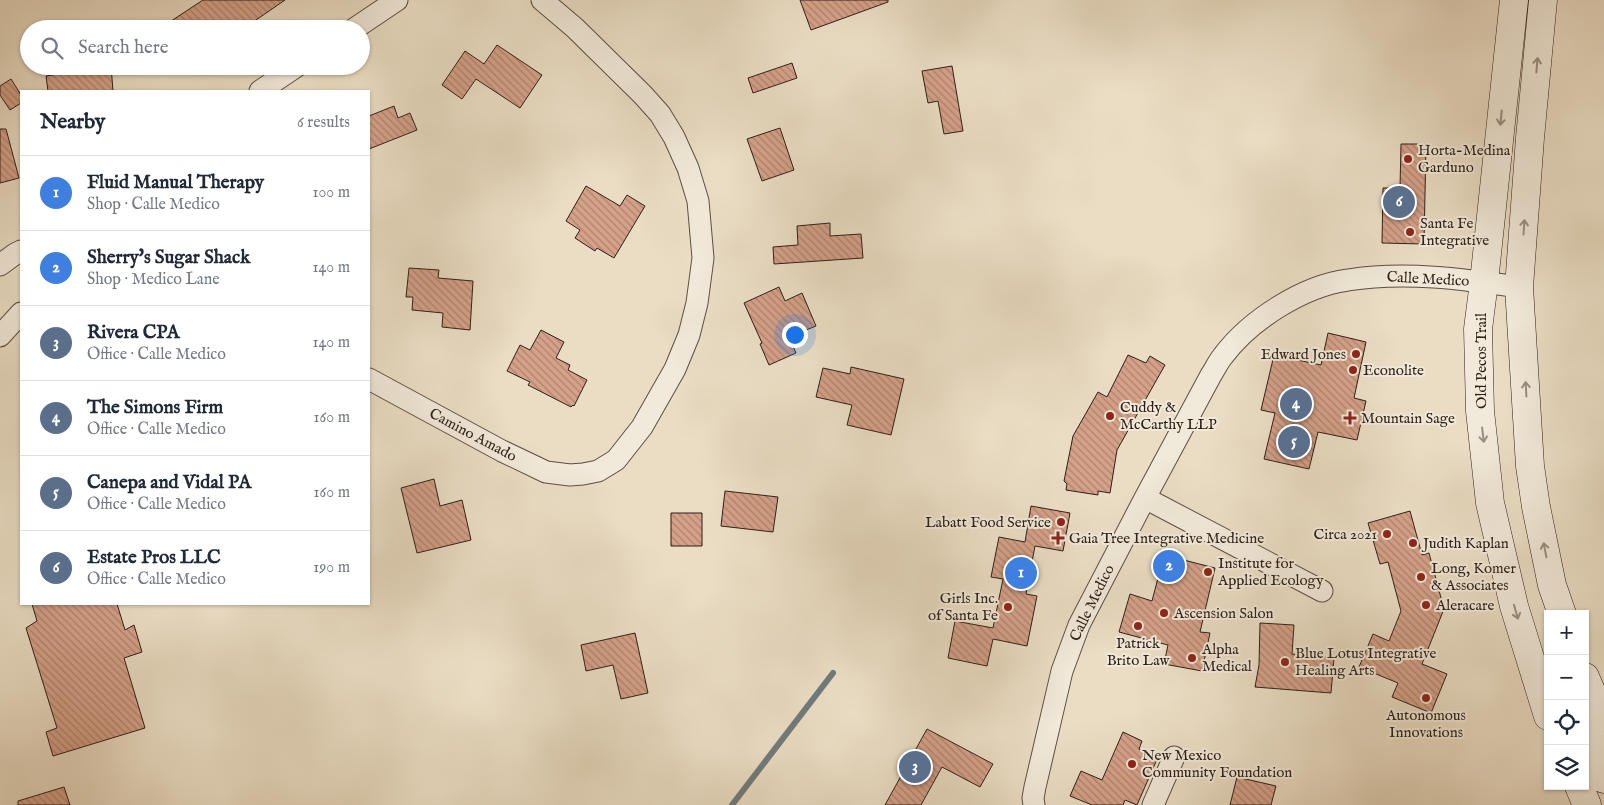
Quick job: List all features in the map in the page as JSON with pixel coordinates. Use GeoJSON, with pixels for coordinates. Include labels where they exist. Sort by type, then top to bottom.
{"type":"FeatureCollection","features":[{"type":"Feature","properties":{"kind":"main road","name":"Old Pecos Trail"},"geometry":{"type":"LineString","coordinates":[[1514,0],[1478,329],[1480,412],[1490,503],[1514,606],[1544,703]]}},
{"type":"Feature","properties":{"kind":"main road"},"geometry":{"type":"LineString","coordinates":[[1543,0],[1519,287],[1530,466],[1536,507],[1557,610]]}},
{"type":"Feature","properties":{"kind":"main road"},"geometry":{"type":"LineString","coordinates":[[1552,585],[1561,610]]}},
{"type":"Feature","properties":{"kind":"main road"},"geometry":{"type":"LineString","coordinates":[[1589,686],[1604,721]]}},
{"type":"Feature","properties":{"kind":"main road"},"geometry":{"type":"LineString","coordinates":[[1589,735],[1604,779]]}},
{"type":"Feature","properties":{"kind":"main road"},"geometry":{"type":"LineString","coordinates":[[1570,790],[1575,805]]}},
{"type":"Feature","properties":{"kind":"main road"},"geometry":{"type":"LineString","coordinates":[[1580,790],[1587,805]]}},
{"type":"Feature","properties":{"kind":"street"},"geometry":{"type":"LineString","coordinates":[[367,20],[397,0]]}},
{"type":"Feature","properties":{"kind":"street","name":"Camino Amado"},"geometry":{"type":"LineString","coordinates":[[370,380],[502,451],[546,472],[570,475],[598,471],[616,460],[642,427],[675,369],[689,335],[697,303],[702,258],[698,201],[688,168],[674,137],[660,114],[575,28],[542,0]]}},
{"type":"Feature","properties":{"kind":"street"},"geometry":{"type":"LineString","coordinates":[[261,90],[284,75]]}},
{"type":"Feature","properties":{"kind":"street"},"geometry":{"type":"LineString","coordinates":[[0,265],[20,252]]}},
{"type":"Feature","properties":{"kind":"street","name":"Calle Medico"},"geometry":{"type":"LineString","coordinates":[[1034,805],[1035,787],[1062,671],[1079,626],[1145,498],[1223,356],[1254,324],[1285,303],[1315,289],[1347,280],[1407,275],[1519,287]]}},
{"type":"Feature","properties":{"kind":"street"},"geometry":{"type":"LineString","coordinates":[[0,336],[20,314]]}},
{"type":"Feature","properties":{"kind":"street"},"geometry":{"type":"LineString","coordinates":[[1145,498],[1322,591]]}},
{"type":"Feature","properties":{"kind":"street"},"geometry":{"type":"LineString","coordinates":[[1153,805],[1174,757]]}},
{"type":"Feature","properties":{"kind":"building"},"geometry":{"type":"Polygon","coordinates":[[[203,0],[285,0],[256,20],[173,20],[203,0]]]}},
{"type":"Feature","properties":{"kind":"building"},"geometry":{"type":"Polygon","coordinates":[[[800,0],[888,0],[888,2],[811,30],[800,0]]]}},
{"type":"Feature","properties":{"kind":"building"},"geometry":{"type":"Polygon","coordinates":[[[497,45],[542,75],[520,108],[476,79],[462,99],[442,85],[465,51],[484,64],[497,45]]]}},
{"type":"Feature","properties":{"kind":"building"},"geometry":{"type":"Polygon","coordinates":[[[792,63],[797,78],[753,93],[748,78],[792,63]]]}},
{"type":"Feature","properties":{"kind":"building"},"geometry":{"type":"Polygon","coordinates":[[[952,66],[963,131],[944,134],[938,101],[928,103],[922,71],[952,66]]]}},
{"type":"Feature","properties":{"kind":"building"},"geometry":{"type":"Polygon","coordinates":[[[112,75],[113,90],[48,90],[46,76],[112,75]]]}},
{"type":"Feature","properties":{"kind":"building"},"geometry":{"type":"Polygon","coordinates":[[[11,79],[20,93],[20,104],[10,110],[0,95],[0,86],[11,79]]]}},
{"type":"Feature","properties":{"kind":"building"},"geometry":{"type":"Polygon","coordinates":[[[394,106],[398,118],[410,113],[417,130],[370,149],[370,116],[394,106]]]}},
{"type":"Feature","properties":{"kind":"building"},"geometry":{"type":"Polygon","coordinates":[[[780,128],[794,170],[762,181],[747,139],[780,128]]]}},
{"type":"Feature","properties":{"kind":"building"},"geometry":{"type":"Polygon","coordinates":[[[0,129],[6,129],[19,178],[0,183],[0,129]]]}},
{"type":"Feature","properties":{"kind":"building"},"geometry":{"type":"Polygon","coordinates":[[[1401,144],[1426,144],[1424,244],[1382,243],[1383,188],[1400,188],[1401,144]]]}},
{"type":"Feature","properties":{"kind":"building"},"geometry":{"type":"Polygon","coordinates":[[[586,186],[620,206],[627,195],[645,206],[614,258],[597,248],[595,251],[575,238],[580,230],[566,221],[586,186]]]}},
{"type":"Feature","properties":{"kind":"building"},"geometry":{"type":"Polygon","coordinates":[[[830,223],[830,236],[861,234],[863,258],[774,264],[773,247],[798,245],[797,226],[830,223]]]}},
{"type":"Feature","properties":{"kind":"building"},"geometry":{"type":"Polygon","coordinates":[[[409,268],[439,270],[438,278],[473,281],[470,330],[442,327],[443,313],[412,310],[413,297],[406,297],[409,268]]]}},
{"type":"Feature","properties":{"kind":"building"},"geometry":{"type":"Polygon","coordinates":[[[779,287],[785,301],[802,293],[816,326],[789,337],[796,353],[769,365],[760,344],[762,343],[744,303],[779,287]]]}},
{"type":"Feature","properties":{"kind":"building"},"geometry":{"type":"Polygon","coordinates":[[[541,330],[564,342],[556,358],[570,365],[568,370],[587,380],[574,406],[571,407],[528,385],[530,382],[507,371],[520,345],[530,350],[541,330]]]}},
{"type":"Feature","properties":{"kind":"building"},"geometry":{"type":"Polygon","coordinates":[[[1328,333],[1366,342],[1354,398],[1366,401],[1357,440],[1318,432],[1309,469],[1264,459],[1275,413],[1261,410],[1274,355],[1321,365],[1328,333]]]}},
{"type":"Feature","properties":{"kind":"building","name":"Cuddy & McCarthy LLP"},"geometry":{"type":"Polygon","coordinates":[[[1128,355],[1146,363],[1150,356],[1165,365],[1117,450],[1110,493],[1098,491],[1098,495],[1066,490],[1067,484],[1064,481],[1073,436],[1098,392],[1107,397],[1128,355]]]}},
{"type":"Feature","properties":{"kind":"building"},"geometry":{"type":"Polygon","coordinates":[[[851,367],[904,379],[891,435],[847,425],[852,405],[816,397],[823,368],[850,374],[851,367]]]}},
{"type":"Feature","properties":{"kind":"building"},"geometry":{"type":"Polygon","coordinates":[[[434,479],[440,506],[462,500],[471,540],[417,553],[401,488],[434,479]]]}},
{"type":"Feature","properties":{"kind":"building"},"geometry":{"type":"Polygon","coordinates":[[[725,491],[778,497],[773,532],[721,526],[725,491]]]}},
{"type":"Feature","properties":{"kind":"building"},"geometry":{"type":"Polygon","coordinates":[[[1031,506],[1070,513],[1063,551],[1035,546],[1026,594],[1037,596],[1027,646],[993,639],[987,666],[948,658],[955,621],[993,628],[1003,579],[991,577],[999,537],[1025,542],[1031,506]]]}},
{"type":"Feature","properties":{"kind":"building"},"geometry":{"type":"Polygon","coordinates":[[[1410,511],[1422,555],[1429,553],[1444,609],[1422,664],[1447,674],[1431,713],[1392,697],[1398,683],[1359,667],[1373,634],[1389,641],[1401,611],[1388,562],[1380,564],[1368,523],[1410,511]]]}},
{"type":"Feature","properties":{"kind":"building"},"geometry":{"type":"Polygon","coordinates":[[[671,513],[702,513],[702,546],[671,546],[671,513]]]}},
{"type":"Feature","properties":{"kind":"building"},"geometry":{"type":"Polygon","coordinates":[[[1164,555],[1215,568],[1200,632],[1210,633],[1202,671],[1164,664],[1168,645],[1119,632],[1130,594],[1152,601],[1164,555]]]}},
{"type":"Feature","properties":{"kind":"building"},"geometry":{"type":"Polygon","coordinates":[[[32,605],[117,605],[125,630],[134,625],[142,652],[124,658],[145,728],[53,756],[46,732],[57,728],[26,628],[37,621],[32,605]]]}},
{"type":"Feature","properties":{"kind":"building"},"geometry":{"type":"Polygon","coordinates":[[[1260,623],[1294,625],[1292,654],[1334,658],[1331,693],[1255,687],[1259,665],[1260,623]]]}},
{"type":"Feature","properties":{"kind":"building"},"geometry":{"type":"Polygon","coordinates":[[[635,633],[648,693],[621,699],[613,665],[586,671],[581,645],[635,633]]]}},
{"type":"Feature","properties":{"kind":"building"},"geometry":{"type":"Polygon","coordinates":[[[927,729],[993,764],[980,787],[942,767],[921,805],[885,805],[927,729]]]}},
{"type":"Feature","properties":{"kind":"building","name":"New Mexico Community Foundation"},"geometry":{"type":"Polygon","coordinates":[[[1123,732],[1142,741],[1139,749],[1158,757],[1137,805],[1125,800],[1123,805],[1092,805],[1070,796],[1081,771],[1102,780],[1123,732]]]}},
{"type":"Feature","properties":{"kind":"building"},"geometry":{"type":"Polygon","coordinates":[[[1237,777],[1276,786],[1271,805],[1230,805],[1237,777]]]}},
{"type":"Feature","properties":{"kind":"building"},"geometry":{"type":"Polygon","coordinates":[[[64,787],[70,805],[18,805],[18,801],[64,787]]]}},
{"type":"Feature","properties":{"kind":"waterway"},"geometry":{"type":"LineString","coordinates":[[732,805],[833,673]]}},
{"type":"Feature","properties":{"kind":"place","name":"Horta-Medina Garduno"},"geometry":{"type":"Point","coordinates":[1408,159]}},
{"type":"Feature","properties":{"kind":"place","name":"Estate Pros LLC"},"geometry":{"type":"Point","coordinates":[1399,202]}},
{"type":"Feature","properties":{"kind":"place","name":"Santa Fe Integrative"},"geometry":{"type":"Point","coordinates":[1410,232]}},
{"type":"Feature","properties":{"kind":"place","name":"Edward Jones"},"geometry":{"type":"Point","coordinates":[1356,354]}},
{"type":"Feature","properties":{"kind":"place","name":"Econolite"},"geometry":{"type":"Point","coordinates":[1353,370]}},
{"type":"Feature","properties":{"kind":"place","name":"The Simons Firm"},"geometry":{"type":"Point","coordinates":[1296,404]}},
{"type":"Feature","properties":{"kind":"place","name":"Cuddy & McCarthy LLP"},"geometry":{"type":"Point","coordinates":[1110,416]}},
{"type":"Feature","properties":{"kind":"place","name":"Mountain Sage"},"geometry":{"type":"Point","coordinates":[1350,418]}},
{"type":"Feature","properties":{"kind":"place","name":"Canepa and Vidal PA"},"geometry":{"type":"Point","coordinates":[1294,442]}},
{"type":"Feature","properties":{"kind":"place","name":"Labatt Food Service"},"geometry":{"type":"Point","coordinates":[1061,522]}},
{"type":"Feature","properties":{"kind":"place","name":"Circa 2021"},"geometry":{"type":"Point","coordinates":[1387,534]}},
{"type":"Feature","properties":{"kind":"place","name":"Gaia Tree Integrative Medicine"},"geometry":{"type":"Point","coordinates":[1058,538]}},
{"type":"Feature","properties":{"kind":"place","name":"Judith Kaplan"},"geometry":{"type":"Point","coordinates":[1413,543]}},
{"type":"Feature","properties":{"kind":"place","name":"Sherry's Sugar Shack"},"geometry":{"type":"Point","coordinates":[1169,566]}},
{"type":"Feature","properties":{"kind":"place","name":"Institute for Applied Ecology"},"geometry":{"type":"Point","coordinates":[1208,572]}},
{"type":"Feature","properties":{"kind":"place","name":"Fluid Manual Therapy"},"geometry":{"type":"Point","coordinates":[1021,573]}},
{"type":"Feature","properties":{"kind":"place","name":"Long, Komer & Associates"},"geometry":{"type":"Point","coordinates":[1421,577]}},
{"type":"Feature","properties":{"kind":"place","name":"Aleracare"},"geometry":{"type":"Point","coordinates":[1426,605]}},
{"type":"Feature","properties":{"kind":"place","name":"Girls Inc. of Santa Fe"},"geometry":{"type":"Point","coordinates":[1008,607]}},
{"type":"Feature","properties":{"kind":"place","name":"Ascension Salon"},"geometry":{"type":"Point","coordinates":[1164,613]}},
{"type":"Feature","properties":{"kind":"place","name":"Patrick Brito Law"},"geometry":{"type":"Point","coordinates":[1138,626]}},
{"type":"Feature","properties":{"kind":"place","name":"Alpha Medical"},"geometry":{"type":"Point","coordinates":[1192,658]}},
{"type":"Feature","properties":{"kind":"place","name":"Blue Lotus Integrative Healing Arts"},"geometry":{"type":"Point","coordinates":[1285,662]}},
{"type":"Feature","properties":{"kind":"place","name":"Autonomous Innovations"},"geometry":{"type":"Point","coordinates":[1426,698]}},
{"type":"Feature","properties":{"kind":"place","name":"New Mexico Community Foundation"},"geometry":{"type":"Point","coordinates":[1132,764]}},
{"type":"Feature","properties":{"kind":"place","name":"Rivera CPA"},"geometry":{"type":"Point","coordinates":[915,767]}}]}
